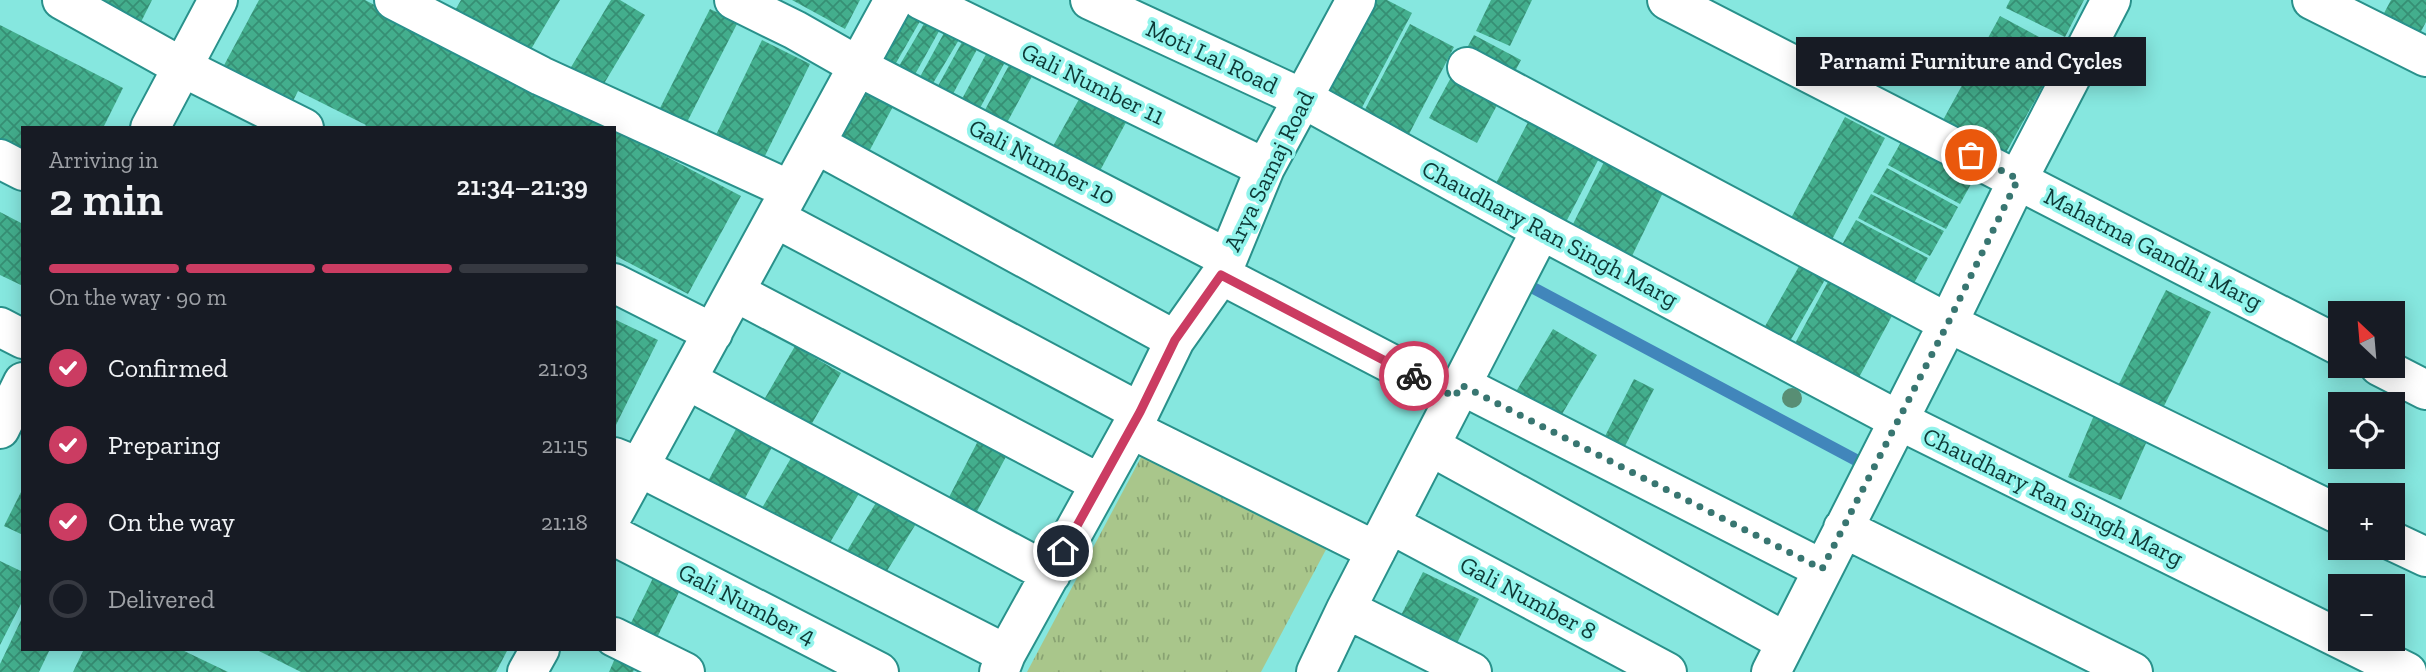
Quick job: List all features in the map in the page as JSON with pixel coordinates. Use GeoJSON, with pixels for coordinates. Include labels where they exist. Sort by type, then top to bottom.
{"type":"FeatureCollection","features":[{"type":"Feature","properties":{"kind":"street"},"geometry":{"type":"LineString","coordinates":[[62,0],[182,67],[300,126]]}},
{"type":"Feature","properties":{"kind":"street"},"geometry":{"type":"LineString","coordinates":[[151,126],[218,0]]}},
{"type":"Feature","properties":{"kind":"street","name":"Gali Number 8"},"geometry":{"type":"LineString","coordinates":[[394,0],[783,204],[1135,421],[1667,672]]}},
{"type":"Feature","properties":{"kind":"street","name":"Gali Number 10"},"geometry":{"type":"LineString","coordinates":[[734,0],[795,30],[1224,266],[1458,391],[1822,569]]}},
{"type":"Feature","properties":{"kind":"street"},"geometry":{"type":"LineString","coordinates":[[616,505],[627,462],[687,380],[894,0]]}},
{"type":"Feature","properties":{"kind":"street","name":"Gali Number 11"},"geometry":{"type":"LineString","coordinates":[[921,0],[1265,168]]}},
{"type":"Feature","properties":{"kind":"street","name":"Moti Lal Road"},"geometry":{"type":"LineString","coordinates":[[1090,0],[1304,99],[1406,156]]}},
{"type":"Feature","properties":{"kind":"street","name":"Arya Samaj Road"},"geometry":{"type":"LineString","coordinates":[[1002,663],[1135,421],[1175,340],[1224,266],[1265,168],[1356,0]]}},
{"type":"Feature","properties":{"kind":"street","name":"Mahatma Gandhi Marg"},"geometry":{"type":"LineString","coordinates":[[1667,0],[2328,340]]}},
{"type":"Feature","properties":{"kind":"street"},"geometry":{"type":"LineString","coordinates":[[1430,446],[1779,657],[2018,179],[2111,0]]}},
{"type":"Feature","properties":{"kind":"street"},"geometry":{"type":"LineString","coordinates":[[2312,0],[2426,57]]}},
{"type":"Feature","properties":{"kind":"street"},"geometry":{"type":"LineString","coordinates":[[1467,67],[1948,323],[2328,509]]}},
{"type":"Feature","properties":{"kind":"street"},"geometry":{"type":"LineString","coordinates":[[816,144],[1175,340]]}},
{"type":"Feature","properties":{"kind":"street","name":"Chaudhary Ran Singh Marg"},"geometry":{"type":"LineString","coordinates":[[1406,156],[1898,420],[2407,672]]}},
{"type":"Feature","properties":{"kind":"street"},"geometry":{"type":"LineString","coordinates":[[0,159],[21,170]]}},
{"type":"Feature","properties":{"kind":"street"},"geometry":{"type":"LineString","coordinates":[[1316,672],[1541,230]]}},
{"type":"Feature","properties":{"kind":"street"},"geometry":{"type":"LineString","coordinates":[[616,284],[713,333]]}},
{"type":"Feature","properties":{"kind":"street"},"geometry":{"type":"LineString","coordinates":[[735,292],[1099,483]]}},
{"type":"Feature","properties":{"kind":"street"},"geometry":{"type":"LineString","coordinates":[[0,327],[21,338]]}},
{"type":"Feature","properties":{"kind":"street"},"geometry":{"type":"LineString","coordinates":[[2402,378],[2426,390]]}},
{"type":"Feature","properties":{"kind":"street"},"geometry":{"type":"LineString","coordinates":[[687,380],[1051,574]]}},
{"type":"Feature","properties":{"kind":"street"},"geometry":{"type":"LineString","coordinates":[[0,429],[21,386]]}},
{"type":"Feature","properties":{"kind":"street"},"geometry":{"type":"LineString","coordinates":[[627,462],[1002,663]]}},
{"type":"Feature","properties":{"kind":"street"},"geometry":{"type":"LineString","coordinates":[[1843,528],[2133,672]]}},
{"type":"Feature","properties":{"kind":"street","name":"Gali Number 4"},"geometry":{"type":"LineString","coordinates":[[616,537],[879,672]]}},
{"type":"Feature","properties":{"kind":"street"},"geometry":{"type":"LineString","coordinates":[[2405,547],[2426,557]]}},
{"type":"Feature","properties":{"kind":"street"},"geometry":{"type":"LineString","coordinates":[[1346,609],[1472,672]]}},
{"type":"Feature","properties":{"kind":"street"},"geometry":{"type":"LineString","coordinates":[[616,638],[685,672]]}},
{"type":"Feature","properties":{"kind":"street"},"geometry":{"type":"LineString","coordinates":[[527,672],[539,651]]}},
{"type":"Feature","properties":{"kind":"green space"},"geometry":{"type":"Polygon","coordinates":[[[1147,446],[1330,542],[1261,672],[1027,672],[1147,446]]]}},
{"type":"Feature","properties":{"kind":"building"},"geometry":{"type":"Polygon","coordinates":[[[93,0],[152,0],[140,24],[93,0]]]}},
{"type":"Feature","properties":{"kind":"building"},"geometry":{"type":"Polygon","coordinates":[[[259,0],[365,0],[607,126],[365,126],[298,91],[291,105],[222,69],[259,0]]]}},
{"type":"Feature","properties":{"kind":"building"},"geometry":{"type":"Polygon","coordinates":[[[461,0],[560,0],[527,56],[453,14],[461,0]]]}},
{"type":"Feature","properties":{"kind":"building"},"geometry":{"type":"Polygon","coordinates":[[[611,0],[620,0],[645,15],[596,97],[564,79],[611,0]]]}},
{"type":"Feature","properties":{"kind":"building"},"geometry":{"type":"Polygon","coordinates":[[[792,0],[860,0],[845,29],[792,0]]]}},
{"type":"Feature","properties":{"kind":"building"},"geometry":{"type":"Polygon","coordinates":[[[1366,0],[1387,0],[1412,13],[1358,115],[1317,93],[1366,0]]]}},
{"type":"Feature","properties":{"kind":"building"},"geometry":{"type":"Polygon","coordinates":[[[1491,0],[1532,0],[1510,46],[1476,31],[1491,0]]]}},
{"type":"Feature","properties":{"kind":"building"},"geometry":{"type":"Polygon","coordinates":[[[2010,0],[2084,0],[2065,37],[2006,8],[2010,0]]]}},
{"type":"Feature","properties":{"kind":"building"},"geometry":{"type":"Polygon","coordinates":[[[2391,0],[2426,0],[2426,22],[2418,37],[2382,17],[2391,0]]]}},
{"type":"Feature","properties":{"kind":"building"},"geometry":{"type":"Polygon","coordinates":[[[911,5],[923,16],[888,77],[875,70],[911,5]]]}},
{"type":"Feature","properties":{"kind":"building"},"geometry":{"type":"Polygon","coordinates":[[[710,9],[738,22],[682,132],[655,118],[710,9]]]}},
{"type":"Feature","properties":{"kind":"building"},"geometry":{"type":"Polygon","coordinates":[[[2000,16],[2063,50],[1999,165],[1937,131],[2000,16]]]}},
{"type":"Feature","properties":{"kind":"building"},"geometry":{"type":"Polygon","coordinates":[[[928,17],[943,24],[908,87],[892,78],[928,17]]]}},
{"type":"Feature","properties":{"kind":"building"},"geometry":{"type":"Polygon","coordinates":[[[950,22],[963,33],[926,95],[915,86],[950,22]]]}},
{"type":"Feature","properties":{"kind":"building"},"geometry":{"type":"Polygon","coordinates":[[[1410,24],[1454,47],[1406,140],[1361,117],[1410,24]]]}},
{"type":"Feature","properties":{"kind":"building"},"geometry":{"type":"Polygon","coordinates":[[[0,25],[123,88],[104,126],[21,126],[21,156],[0,145],[0,25]]]}},
{"type":"Feature","properties":{"kind":"building"},"geometry":{"type":"Polygon","coordinates":[[[967,33],[981,42],[947,105],[933,95],[967,33]]]}},
{"type":"Feature","properties":{"kind":"building"},"geometry":{"type":"Polygon","coordinates":[[[1474,35],[1521,60],[1477,143],[1429,118],[1474,35]]]}},
{"type":"Feature","properties":{"kind":"building"},"geometry":{"type":"Polygon","coordinates":[[[762,40],[810,64],[760,166],[712,143],[762,40]]]}},
{"type":"Feature","properties":{"kind":"building"},"geometry":{"type":"Polygon","coordinates":[[[991,45],[1010,53],[974,119],[956,110],[991,45]]]}},
{"type":"Feature","properties":{"kind":"building"},"geometry":{"type":"Polygon","coordinates":[[[1014,56],[1037,67],[1002,132],[979,121],[1014,56]]]}},
{"type":"Feature","properties":{"kind":"building"},"geometry":{"type":"Polygon","coordinates":[[[863,81],[897,99],[864,161],[830,142],[863,81]]]}},
{"type":"Feature","properties":{"kind":"building"},"geometry":{"type":"Polygon","coordinates":[[[1083,92],[1130,115],[1095,180],[1047,157],[1083,92]]]}},
{"type":"Feature","properties":{"kind":"building"},"geometry":{"type":"Polygon","coordinates":[[[1536,107],[1607,143],[1566,222],[1495,185],[1536,107]]]}},
{"type":"Feature","properties":{"kind":"building"},"geometry":{"type":"Polygon","coordinates":[[[1845,117],[1885,138],[1824,255],[1835,262],[1789,343],[1764,328],[1810,247],[1783,233],[1845,117]]]}},
{"type":"Feature","properties":{"kind":"building"},"geometry":{"type":"Polygon","coordinates":[[[616,130],[741,196],[688,294],[616,256],[616,130]]]}},
{"type":"Feature","properties":{"kind":"building"},"geometry":{"type":"Polygon","coordinates":[[[1905,135],[1976,175],[1960,204],[1888,165],[1905,135]]]}},
{"type":"Feature","properties":{"kind":"building"},"geometry":{"type":"Polygon","coordinates":[[[1615,140],[1674,170],[1632,256],[1572,226],[1615,140]]]}},
{"type":"Feature","properties":{"kind":"building"},"geometry":{"type":"Polygon","coordinates":[[[1887,168],[1958,207],[1946,229],[1873,192],[1887,168]]]}},
{"type":"Feature","properties":{"kind":"building"},"geometry":{"type":"Polygon","coordinates":[[[1871,194],[1944,231],[1930,256],[1858,218],[1871,194]]]}},
{"type":"Feature","properties":{"kind":"building"},"geometry":{"type":"Polygon","coordinates":[[[0,212],[21,223],[21,285],[0,275],[0,212]]]}},
{"type":"Feature","properties":{"kind":"building"},"geometry":{"type":"Polygon","coordinates":[[[1856,220],[1928,258],[1909,292],[1838,252],[1856,220]]]}},
{"type":"Feature","properties":{"kind":"building"},"geometry":{"type":"Polygon","coordinates":[[[1837,265],[1901,299],[1856,383],[1792,349],[1837,265]]]}},
{"type":"Feature","properties":{"kind":"building"},"geometry":{"type":"Polygon","coordinates":[[[2166,290],[2211,312],[2163,408],[2118,386],[2166,290]]]}},
{"type":"Feature","properties":{"kind":"building"},"geometry":{"type":"Polygon","coordinates":[[[616,320],[658,340],[616,425],[616,320]]]}},
{"type":"Feature","properties":{"kind":"building"},"geometry":{"type":"Polygon","coordinates":[[[1553,329],[1597,355],[1555,426],[1511,400],[1553,329]]]}},
{"type":"Feature","properties":{"kind":"building"},"geometry":{"type":"Polygon","coordinates":[[[795,346],[841,373],[803,439],[757,412],[795,346]]]}},
{"type":"Feature","properties":{"kind":"building"},"geometry":{"type":"Polygon","coordinates":[[[1634,379],[1654,389],[1622,452],[1601,444],[1634,379]]]}},
{"type":"Feature","properties":{"kind":"building"},"geometry":{"type":"Polygon","coordinates":[[[2100,401],[2154,425],[2121,500],[2068,477],[2100,401]]]}},
{"type":"Feature","properties":{"kind":"building"},"geometry":{"type":"Polygon","coordinates":[[[743,416],[779,434],[743,502],[707,483],[743,416]]]}},
{"type":"Feature","properties":{"kind":"building"},"geometry":{"type":"Polygon","coordinates":[[[980,437],[1009,451],[974,517],[946,503],[980,437]]]}},
{"type":"Feature","properties":{"kind":"building"},"geometry":{"type":"Polygon","coordinates":[[[798,446],[864,485],[828,546],[762,508],[798,446]]]}},
{"type":"Feature","properties":{"kind":"building"},"geometry":{"type":"Polygon","coordinates":[[[883,491],[922,514],[882,579],[844,556],[883,491]]]}},
{"type":"Feature","properties":{"kind":"building"},"geometry":{"type":"Polygon","coordinates":[[[21,492],[21,534],[4,526],[21,492]]]}},
{"type":"Feature","properties":{"kind":"building"},"geometry":{"type":"Polygon","coordinates":[[[0,561],[21,571],[21,604],[0,645],[0,561]]]}},
{"type":"Feature","properties":{"kind":"building"},"geometry":{"type":"Polygon","coordinates":[[[1423,572],[1479,599],[1449,659],[1393,631],[1423,572]]]}},
{"type":"Feature","properties":{"kind":"building"},"geometry":{"type":"Polygon","coordinates":[[[653,578],[680,590],[654,644],[627,631],[653,578]]]}},
{"type":"Feature","properties":{"kind":"building"},"geometry":{"type":"Polygon","coordinates":[[[21,620],[21,651],[49,651],[39,672],[0,672],[0,664],[21,620]]]}},
{"type":"Feature","properties":{"kind":"building"},"geometry":{"type":"Polygon","coordinates":[[[620,647],[640,656],[633,672],[609,672],[620,647]]]}},
{"type":"Feature","properties":{"kind":"building"},"geometry":{"type":"Polygon","coordinates":[[[83,651],[184,651],[228,672],[73,672],[83,651]]]}},
{"type":"Feature","properties":{"kind":"building"},"geometry":{"type":"Polygon","coordinates":[[[259,651],[507,651],[496,672],[301,672],[259,651]]]}},
{"type":"Feature","properties":{"kind":"waterway"},"geometry":{"type":"LineString","coordinates":[[1522,282],[1856,460]]}},
{"type":"Feature","properties":{"kind":"way so far"},"geometry":{"type":"LineString","coordinates":[[1414,376],[1455,397],[1461,385],[1822,569],[1948,323],[2018,179],[1971,155]]}},
{"type":"Feature","properties":{"kind":"place","name":"Parnami Furniture and Cycles"},"geometry":{"type":"Point","coordinates":[1971,155]}},
{"type":"Feature","properties":{"kind":"route"},"geometry":{"type":"LineString","coordinates":[[1063,551],[1140,412],[1175,340],[1221,275],[1414,376]]}}]}
